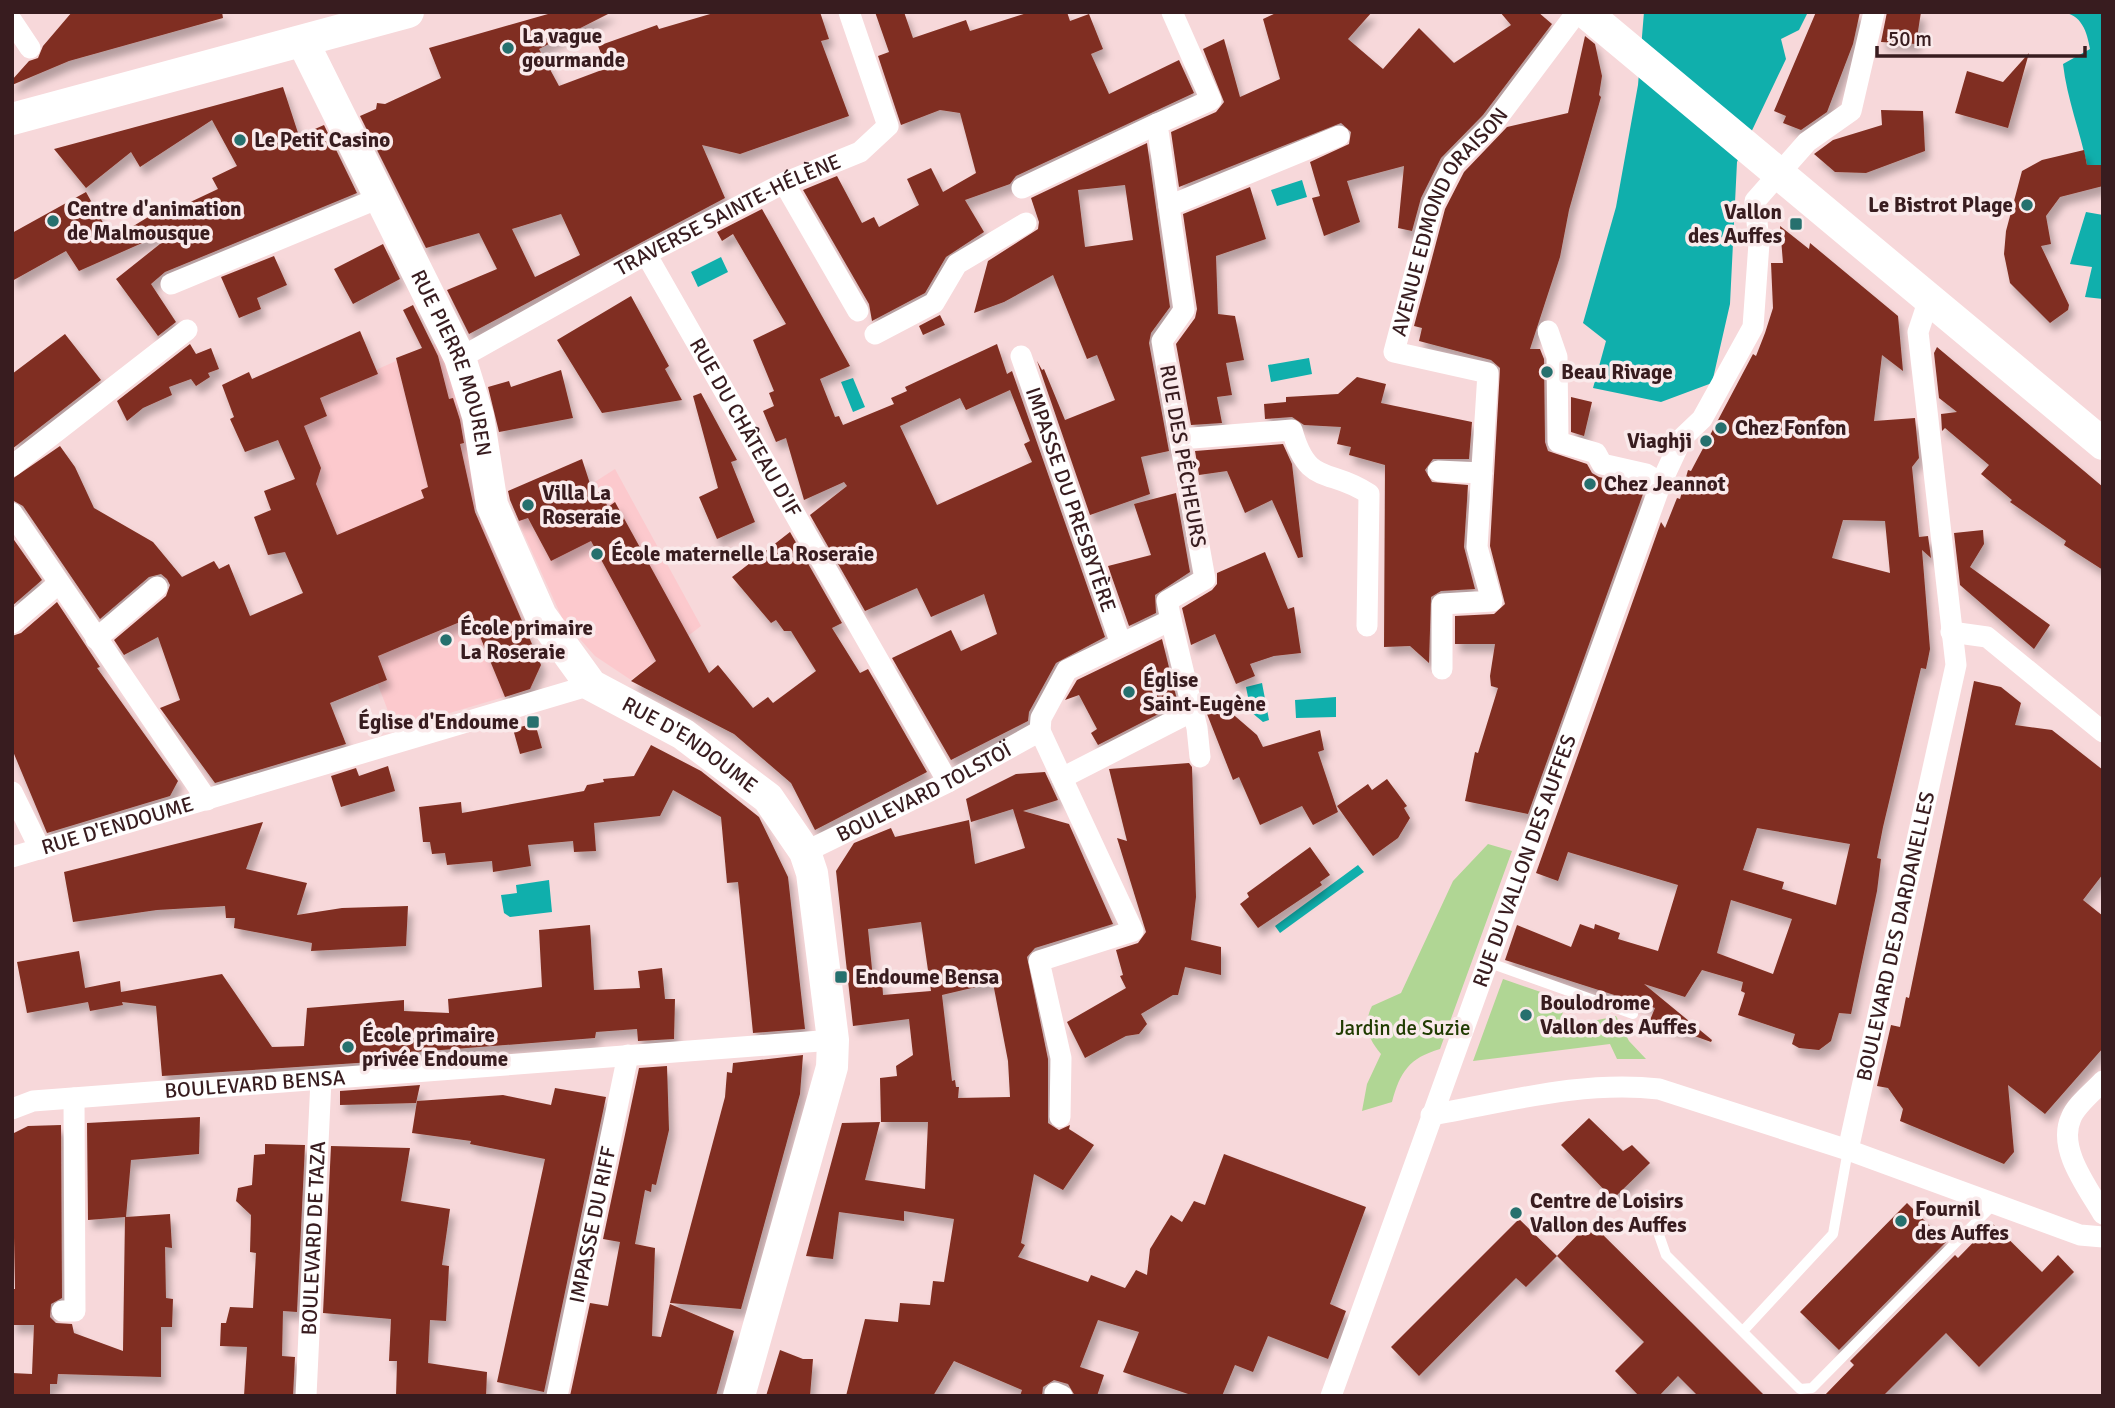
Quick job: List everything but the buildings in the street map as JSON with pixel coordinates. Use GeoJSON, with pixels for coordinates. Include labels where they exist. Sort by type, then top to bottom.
{"type":"FeatureCollection","features":[{"type":"Feature","properties":{"kind":"street"},"geometry":{"type":"LineString","coordinates":[[12,119],[408,12]]}},
{"type":"Feature","properties":{"kind":"street","name":"TRAVERSE SAINTE-HÉLÈNE"},"geometry":{"type":"LineString","coordinates":[[460,358],[646,254],[784,183],[860,152],[888,126],[849,12]]}},
{"type":"Feature","properties":{"kind":"street"},"geometry":{"type":"LineString","coordinates":[[1022,188],[1212,100],[1172,12]]}},
{"type":"Feature","properties":{"kind":"street","name":"RUE DU VALLON DES AUFFES"},"geometry":{"type":"LineString","coordinates":[[1335,1386],[1661,483],[1682,438],[1703,419],[1754,327],[1759,243],[1755,201],[1807,142],[1852,111],[1874,12]]}},
{"type":"Feature","properties":{"kind":"street"},"geometry":{"type":"LineString","coordinates":[[1588,17],[2103,444]]}},
{"type":"Feature","properties":{"kind":"street","name":"AVENUE EDMOND ORAISON"},"geometry":{"type":"LineString","coordinates":[[1442,669],[1442,604],[1492,601],[1477,547],[1488,373],[1394,352],[1433,204],[1453,164],[1493,124],[1588,17]]}},
{"type":"Feature","properties":{"kind":"street"},"geometry":{"type":"LineString","coordinates":[[12,21],[30,47]]}},
{"type":"Feature","properties":{"kind":"street","name":"RUE PIERRE MOUREN"},"geometry":{"type":"LineString","coordinates":[[303,41],[460,358],[478,416],[492,505],[541,616],[591,685]]}},
{"type":"Feature","properties":{"kind":"street","name":"RUE DES PÊCHEURS"},"geometry":{"type":"LineString","coordinates":[[1157,124],[1184,310],[1162,341],[1205,579],[1167,601],[1171,620]]}},
{"type":"Feature","properties":{"kind":"street"},"geometry":{"type":"LineString","coordinates":[[1170,206],[1339,136]]}},
{"type":"Feature","properties":{"kind":"street"},"geometry":{"type":"LineString","coordinates":[[784,183],[858,310]]}},
{"type":"Feature","properties":{"kind":"street"},"geometry":{"type":"LineString","coordinates":[[171,284],[379,198]]}},
{"type":"Feature","properties":{"kind":"street"},"geometry":{"type":"LineString","coordinates":[[875,334],[934,303],[957,264],[1026,223]]}},
{"type":"Feature","properties":{"kind":"street","name":"RUE DU CHÂTEAU D'IF"},"geometry":{"type":"LineString","coordinates":[[646,254],[948,782]]}},
{"type":"Feature","properties":{"kind":"street","name":"BOULEVARD DES DARDANELLES"},"geometry":{"type":"LineString","coordinates":[[1848,1150],[1956,664],[1918,332],[1929,299]]}},
{"type":"Feature","properties":{"kind":"street"},"geometry":{"type":"LineString","coordinates":[[12,466],[187,330]]}},
{"type":"Feature","properties":{"kind":"street"},"geometry":{"type":"LineString","coordinates":[[1548,331],[1557,357],[1558,442],[1596,453],[1602,464],[1646,474],[1661,483]]}},
{"type":"Feature","properties":{"kind":"street","name":"IMPASSE DU PRESBYTÈRE"},"geometry":{"type":"LineString","coordinates":[[1021,356],[1121,644]]}},
{"type":"Feature","properties":{"kind":"street"},"geometry":{"type":"LineString","coordinates":[[1180,439],[1292,430],[1299,456],[1311,468],[1325,477],[1355,484],[1369,494],[1367,626]]}},
{"type":"Feature","properties":{"kind":"street"},"geometry":{"type":"LineString","coordinates":[[1438,471],[1482,473]]}},
{"type":"Feature","properties":{"kind":"street"},"geometry":{"type":"LineString","coordinates":[[12,513],[206,800]]}},
{"type":"Feature","properties":{"kind":"street"},"geometry":{"type":"LineString","coordinates":[[12,623],[59,583]]}},
{"type":"Feature","properties":{"kind":"street"},"geometry":{"type":"LineString","coordinates":[[96,639],[157,587]]}},
{"type":"Feature","properties":{"kind":"street"},"geometry":{"type":"LineString","coordinates":[[1060,1117],[1061,1058],[1040,961],[1133,931],[1040,732],[1041,718],[1067,670],[1171,620],[1193,711],[1200,757]]}},
{"type":"Feature","properties":{"kind":"street"},"geometry":{"type":"LineString","coordinates":[[1951,632],[1987,637],[2103,732]]}},
{"type":"Feature","properties":{"kind":"street","name":"RUE D'ENDOUME"},"geometry":{"type":"LineString","coordinates":[[12,857],[591,685],[683,734],[768,798],[806,852],[812,873],[833,1040],[832,1067],[739,1396]]}},
{"type":"Feature","properties":{"kind":"street"},"geometry":{"type":"LineString","coordinates":[[1062,778],[1193,711]]}},
{"type":"Feature","properties":{"kind":"street","name":"BOULEVARD TOLSTOÏ"},"geometry":{"type":"LineString","coordinates":[[806,852],[948,782],[1040,732]]}},
{"type":"Feature","properties":{"kind":"street"},"geometry":{"type":"LineString","coordinates":[[12,792],[40,849]]}},
{"type":"Feature","properties":{"kind":"street","name":"BOULEVARD BENSA"},"geometry":{"type":"LineString","coordinates":[[12,1110],[33,1101],[833,1040]]}},
{"type":"Feature","properties":{"kind":"street","name":"IMPASSE DU RIFF"},"geometry":{"type":"LineString","coordinates":[[557,1396],[628,1055]]}},
{"type":"Feature","properties":{"kind":"street","name":"BOULEVARD DE TAZA"},"geometry":{"type":"LineString","coordinates":[[306,1396],[321,1080]]}},
{"type":"Feature","properties":{"kind":"street"},"geometry":{"type":"LineString","coordinates":[[2103,1081],[2071,1117],[2067,1137],[2078,1168],[2103,1214]]}},
{"type":"Feature","properties":{"kind":"street"},"geometry":{"type":"LineString","coordinates":[[1431,1115],[1584,1088],[1634,1086],[1659,1089],[1848,1150],[2080,1235],[2103,1237]]}},
{"type":"Feature","properties":{"kind":"street"},"geometry":{"type":"LineString","coordinates":[[62,1311],[75,1311],[74,1098]]}},
{"type":"Feature","properties":{"kind":"lane"},"geometry":{"type":"LineString","coordinates":[[1488,962],[1633,1014]]}},
{"type":"Feature","properties":{"kind":"lane"},"geometry":{"type":"LineString","coordinates":[[1743,1331],[1833,1234],[1848,1150]]}},
{"type":"Feature","properties":{"kind":"lane"},"geometry":{"type":"LineString","coordinates":[[1659,1220],[1659,1235],[1666,1255],[1800,1389],[1812,1388],[1994,1203]]}},
{"type":"Feature","properties":{"kind":"shaded area"},"geometry":{"type":"Polygon","coordinates":[[[443,340],[482,505],[342,571],[275,415],[443,340]]]}},
{"type":"Feature","properties":{"kind":"shaded area","name":"École maternelle La Roseraie"},"geometry":{"type":"Polygon","coordinates":[[[615,469],[701,626],[631,680],[595,656],[563,620],[518,521],[591,489],[590,485],[615,469]]]}},
{"type":"Feature","properties":{"kind":"shaded area","name":"École primaire La Roseraie"},"geometry":{"type":"Polygon","coordinates":[[[479,516],[541,665],[531,689],[395,729],[351,615],[445,531],[479,516]]]}},
{"type":"Feature","properties":{"kind":"green space","name":"Jardin de Suzie"},"geometry":{"type":"Polygon","coordinates":[[[1488,844],[1512,851],[1440,1049],[1421,1057],[1407,1068],[1392,1102],[1362,1111],[1367,1084],[1381,1054],[1368,1031],[1372,1006],[1401,993],[1453,881],[1488,844]]]}},
{"type":"Feature","properties":{"kind":"green space"},"geometry":{"type":"Polygon","coordinates":[[[1503,979],[1567,1001],[1557,1029],[1616,1016],[1629,1041],[1646,1059],[1617,1059],[1610,1044],[1473,1061],[1503,979]]]}},
{"type":"Feature","properties":{"kind":"water"},"geometry":{"type":"Polygon","coordinates":[[[1644,12],[1808,12],[1799,30],[1781,39],[1786,59],[1737,162],[1730,304],[1712,383],[1661,402],[1593,388],[1606,341],[1583,323],[1616,207],[1638,85],[1644,12]]]}},
{"type":"Feature","properties":{"kind":"water"},"geometry":{"type":"Polygon","coordinates":[[[2061,12],[2103,12],[2103,165],[2087,165],[2067,90],[2063,64],[2090,49],[2087,36],[2079,20],[2061,12]]]}},
{"type":"Feature","properties":{"kind":"water"},"geometry":{"type":"Polygon","coordinates":[[[1302,180],[1307,197],[1277,206],[1271,190],[1302,180]]]}},
{"type":"Feature","properties":{"kind":"water"},"geometry":{"type":"Polygon","coordinates":[[[2086,212],[2103,215],[2103,299],[2085,297],[2092,267],[2070,264],[2086,212]]]}},
{"type":"Feature","properties":{"kind":"water"},"geometry":{"type":"Polygon","coordinates":[[[721,257],[728,272],[698,287],[691,272],[721,257]]]}},
{"type":"Feature","properties":{"kind":"water"},"geometry":{"type":"Polygon","coordinates":[[[1309,358],[1312,374],[1271,382],[1268,365],[1309,358]]]}},
{"type":"Feature","properties":{"kind":"water"},"geometry":{"type":"Polygon","coordinates":[[[853,378],[865,407],[853,412],[841,382],[853,378]]]}},
{"type":"Feature","properties":{"kind":"water"},"geometry":{"type":"Polygon","coordinates":[[[1262,683],[1269,720],[1263,722],[1251,712],[1246,687],[1262,683]]]}},
{"type":"Feature","properties":{"kind":"water"},"geometry":{"type":"Polygon","coordinates":[[[1336,697],[1336,717],[1296,718],[1295,700],[1336,697]]]}},
{"type":"Feature","properties":{"kind":"water"},"geometry":{"type":"Polygon","coordinates":[[[1358,865],[1364,872],[1280,933],[1275,926],[1358,865]]]}},
{"type":"Feature","properties":{"kind":"water"},"geometry":{"type":"Polygon","coordinates":[[[549,880],[552,912],[510,917],[504,913],[501,895],[517,893],[516,885],[549,880]]]}},
{"type":"Feature","properties":{"kind":"place","name":"La vague gourmande"},"geometry":{"type":"Point","coordinates":[508,48]}},
{"type":"Feature","properties":{"kind":"place","name":"Le Petit Casino"},"geometry":{"type":"Point","coordinates":[240,140]}},
{"type":"Feature","properties":{"kind":"place","name":"Le Bistrot Plage"},"geometry":{"type":"Point","coordinates":[2027,205]}},
{"type":"Feature","properties":{"kind":"place","name":"Centre d'animation de Malmousque"},"geometry":{"type":"Point","coordinates":[53,221]}},
{"type":"Feature","properties":{"kind":"place","name":"Vallon des Auffes"},"geometry":{"type":"Point","coordinates":[1796,224]}},
{"type":"Feature","properties":{"kind":"place","name":"Beau Rivage"},"geometry":{"type":"Point","coordinates":[1547,372]}},
{"type":"Feature","properties":{"kind":"place","name":"Chez Fonfon"},"geometry":{"type":"Point","coordinates":[1721,428]}},
{"type":"Feature","properties":{"kind":"place","name":"Viaghji"},"geometry":{"type":"Point","coordinates":[1706,441]}},
{"type":"Feature","properties":{"kind":"place","name":"Chez Jeannot"},"geometry":{"type":"Point","coordinates":[1590,484]}},
{"type":"Feature","properties":{"kind":"place","name":"Villa La Roseraie"},"geometry":{"type":"Point","coordinates":[528,505]}},
{"type":"Feature","properties":{"kind":"place","name":"École maternelle La Roseraie"},"geometry":{"type":"Point","coordinates":[597,554]}},
{"type":"Feature","properties":{"kind":"place","name":"École primaire La Roseraie"},"geometry":{"type":"Point","coordinates":[446,640]}},
{"type":"Feature","properties":{"kind":"place","name":"Église Saint-Eugène"},"geometry":{"type":"Point","coordinates":[1129,692]}},
{"type":"Feature","properties":{"kind":"place","name":"Église d'Endoume"},"geometry":{"type":"Point","coordinates":[533,722]}},
{"type":"Feature","properties":{"kind":"place","name":"Endoume Bensa"},"geometry":{"type":"Point","coordinates":[841,977]}},
{"type":"Feature","properties":{"kind":"place","name":"Boulodrome Vallon des Auffes"},"geometry":{"type":"Point","coordinates":[1526,1015]}},
{"type":"Feature","properties":{"kind":"place","name":"École primaire privée Endoume"},"geometry":{"type":"Point","coordinates":[348,1047]}},
{"type":"Feature","properties":{"kind":"place","name":"Centre de Loisirs Vallon des Auffes"},"geometry":{"type":"Point","coordinates":[1516,1213]}},
{"type":"Feature","properties":{"kind":"place","name":"Fournil des Auffes"},"geometry":{"type":"Point","coordinates":[1901,1221]}}]}
